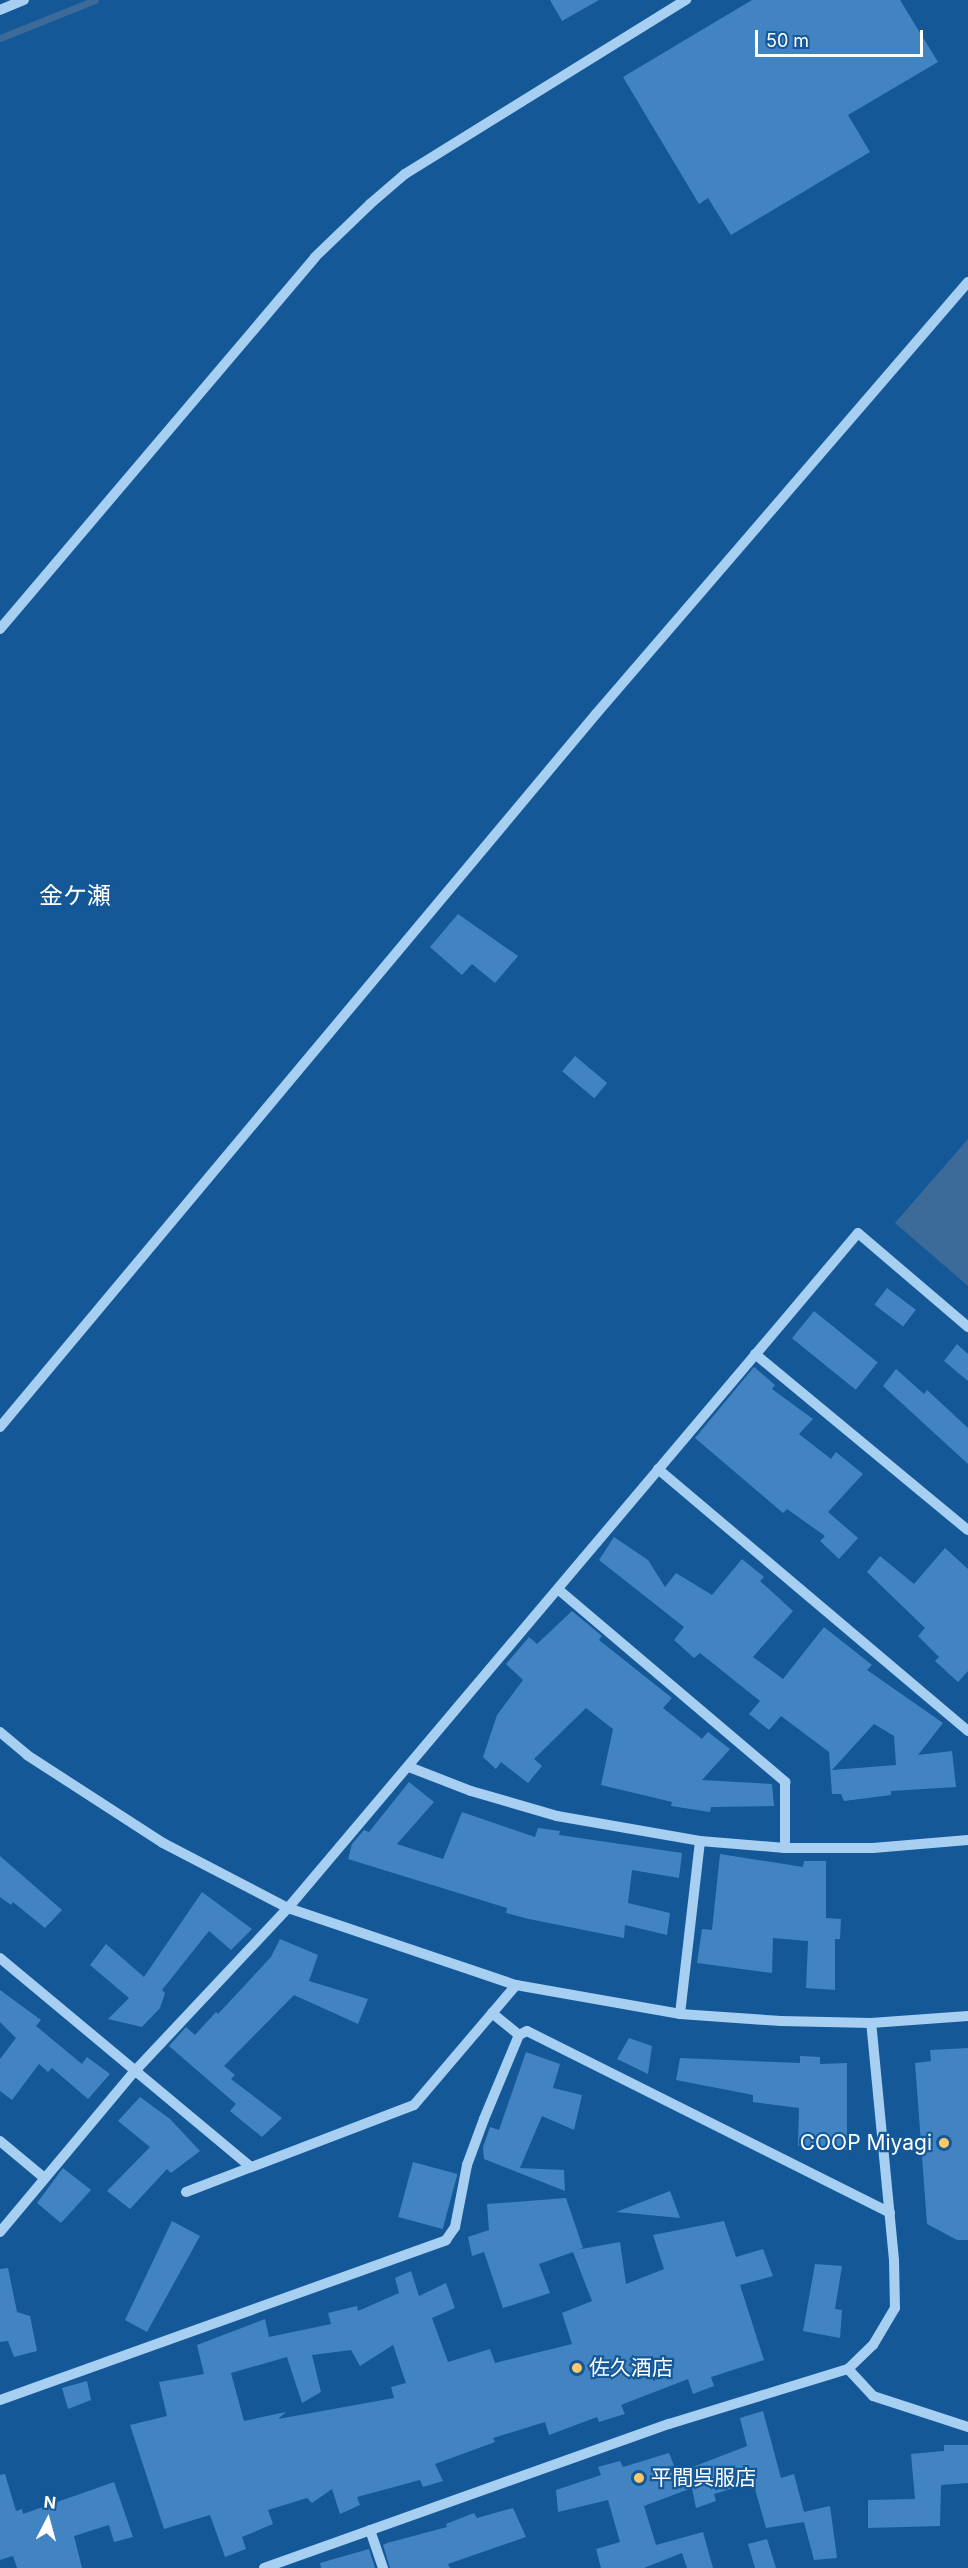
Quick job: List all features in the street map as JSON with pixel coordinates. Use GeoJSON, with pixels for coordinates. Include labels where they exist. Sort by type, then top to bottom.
{"type":"FeatureCollection","features":[{"type":"Feature","properties":{"kind":"street"},"geometry":{"type":"LineString","coordinates":[[0,10],[24,0]]}},
{"type":"Feature","properties":{"kind":"street"},"geometry":{"type":"LineString","coordinates":[[0,629],[315,257],[370,204],[405,174],[686,0]]}},
{"type":"Feature","properties":{"kind":"street"},"geometry":{"type":"LineString","coordinates":[[0,1427],[596,714],[968,282]]}},
{"type":"Feature","properties":{"kind":"street"},"geometry":{"type":"LineString","coordinates":[[0,2232],[43,2177],[133,2073],[288,1908],[559,1590],[858,1233],[968,1327]]}},
{"type":"Feature","properties":{"kind":"street"},"geometry":{"type":"LineString","coordinates":[[755,1354],[968,1530]]}},
{"type":"Feature","properties":{"kind":"street"},"geometry":{"type":"LineString","coordinates":[[658,1469],[968,1731]]}},
{"type":"Feature","properties":{"kind":"street"},"geometry":{"type":"LineString","coordinates":[[559,1590],[785,1782],[785,1848]]}},
{"type":"Feature","properties":{"kind":"street"},"geometry":{"type":"LineString","coordinates":[[0,1732],[27,1755],[163,1843],[288,1908],[516,1985],[680,2014],[871,2023],[968,2016]]}},
{"type":"Feature","properties":{"kind":"street"},"geometry":{"type":"LineString","coordinates":[[409,1767],[471,1791],[557,1816],[700,1841],[785,1848],[873,1848],[968,1840]]}},
{"type":"Feature","properties":{"kind":"street"},"geometry":{"type":"LineString","coordinates":[[680,2014],[700,1841]]}},
{"type":"Feature","properties":{"kind":"street"},"geometry":{"type":"LineString","coordinates":[[0,1958],[133,2073],[251,2167]]}},
{"type":"Feature","properties":{"kind":"street"},"geometry":{"type":"LineString","coordinates":[[186,2192],[414,2105],[516,1985]]}},
{"type":"Feature","properties":{"kind":"street"},"geometry":{"type":"LineString","coordinates":[[492,2013],[519,2035]]}},
{"type":"Feature","properties":{"kind":"street"},"geometry":{"type":"LineString","coordinates":[[264,2568],[669,2424],[848,2368],[873,2345],[895,2308],[890,2213],[871,2023]]}},
{"type":"Feature","properties":{"kind":"street"},"geometry":{"type":"LineString","coordinates":[[0,2400],[447,2240],[455,2227],[467,2165],[519,2035],[527,2031],[890,2213]]}},
{"type":"Feature","properties":{"kind":"street"},"geometry":{"type":"LineString","coordinates":[[0,2141],[43,2177]]}},
{"type":"Feature","properties":{"kind":"street"},"geometry":{"type":"LineString","coordinates":[[848,2368],[873,2396],[968,2427]]}},
{"type":"Feature","properties":{"kind":"street"},"geometry":{"type":"LineString","coordinates":[[370,2530],[383,2568]]}},
{"type":"Feature","properties":{"kind":"water"},"geometry":{"type":"Polygon","coordinates":[[[968,1139],[968,1286],[895,1223],[968,1139]]]}},
{"type":"Feature","properties":{"kind":"building"},"geometry":{"type":"Polygon","coordinates":[[[550,0],[599,0],[562,21],[550,0]]]}},
{"type":"Feature","properties":{"kind":"building"},"geometry":{"type":"Polygon","coordinates":[[[752,0],[900,0],[938,62],[848,115],[870,152],[731,235],[708,198],[699,204],[623,77],[752,0]]]}},
{"type":"Feature","properties":{"kind":"building"},"geometry":{"type":"Polygon","coordinates":[[[458,914],[518,956],[495,983],[472,964],[462,975],[430,947],[458,914]]]}},
{"type":"Feature","properties":{"kind":"building"},"geometry":{"type":"Polygon","coordinates":[[[575,1056],[607,1083],[594,1098],[562,1071],[575,1056]]]}},
{"type":"Feature","properties":{"kind":"building"},"geometry":{"type":"Polygon","coordinates":[[[887,1288],[916,1310],[903,1326],[874,1305],[887,1288]]]}},
{"type":"Feature","properties":{"kind":"building"},"geometry":{"type":"Polygon","coordinates":[[[814,1311],[878,1363],[856,1390],[792,1338],[814,1311]]]}},
{"type":"Feature","properties":{"kind":"building"},"geometry":{"type":"Polygon","coordinates":[[[957,1344],[968,1354],[968,1381],[944,1361],[957,1344]]]}},
{"type":"Feature","properties":{"kind":"building"},"geometry":{"type":"Polygon","coordinates":[[[754,1367],[775,1385],[772,1389],[813,1419],[799,1434],[831,1459],[836,1452],[863,1474],[828,1512],[858,1538],[839,1559],[820,1541],[825,1536],[787,1509],[783,1513],[695,1438],[754,1367]]]}},
{"type":"Feature","properties":{"kind":"building"},"geometry":{"type":"Polygon","coordinates":[[[896,1369],[924,1394],[927,1390],[968,1428],[968,1464],[883,1386],[896,1369]]]}},
{"type":"Feature","properties":{"kind":"building"},"geometry":{"type":"Polygon","coordinates":[[[614,1537],[648,1560],[665,1587],[676,1573],[712,1595],[742,1559],[764,1577],[760,1581],[793,1611],[753,1657],[783,1679],[824,1627],[872,1665],[867,1670],[943,1723],[918,1755],[952,1751],[956,1787],[891,1791],[891,1795],[844,1801],[841,1794],[832,1794],[829,1752],[781,1716],[769,1730],[749,1714],[760,1701],[700,1653],[694,1658],[674,1640],[684,1627],[599,1560],[614,1537]],[[874,1724],[832,1770],[896,1765],[894,1736],[874,1724]]]}},
{"type":"Feature","properties":{"kind":"building"},"geometry":{"type":"Polygon","coordinates":[[[945,1548],[968,1569],[968,1671],[958,1682],[935,1661],[939,1657],[918,1636],[925,1628],[867,1572],[880,1556],[914,1584],[945,1548]]]}},
{"type":"Feature","properties":{"kind":"building"},"geometry":{"type":"Polygon","coordinates":[[[572,1611],[602,1636],[599,1640],[672,1698],[663,1708],[702,1739],[708,1732],[730,1749],[702,1780],[772,1784],[774,1806],[711,1807],[710,1812],[671,1806],[672,1802],[601,1785],[613,1729],[586,1708],[534,1759],[542,1766],[528,1783],[501,1762],[496,1769],[483,1757],[497,1715],[523,1680],[506,1664],[529,1637],[537,1644],[572,1611]]]}},
{"type":"Feature","properties":{"kind":"building"},"geometry":{"type":"Polygon","coordinates":[[[409,1782],[434,1802],[397,1844],[443,1859],[462,1812],[535,1837],[538,1828],[560,1831],[559,1835],[682,1853],[679,1878],[632,1870],[628,1903],[670,1913],[667,1935],[625,1925],[624,1938],[529,1919],[506,1913],[507,1908],[348,1859],[352,1844],[364,1830],[369,1832],[409,1782]]]}},
{"type":"Feature","properties":{"kind":"building"},"geometry":{"type":"Polygon","coordinates":[[[720,1854],[803,1867],[804,1861],[826,1861],[826,1918],[841,1919],[840,1939],[835,1939],[835,1990],[806,1988],[808,1941],[773,1938],[772,1973],[697,1963],[702,1929],[712,1930],[720,1854]]]}},
{"type":"Feature","properties":{"kind":"building"},"geometry":{"type":"Polygon","coordinates":[[[0,1856],[62,1910],[45,1928],[13,1902],[11,1905],[0,1897],[0,1856]]]}},
{"type":"Feature","properties":{"kind":"building"},"geometry":{"type":"Polygon","coordinates":[[[202,1892],[252,1929],[231,1950],[209,1931],[162,1990],[165,1993],[160,2008],[142,2027],[108,2019],[129,1998],[90,1965],[106,1944],[144,1977],[202,1892]]]}},
{"type":"Feature","properties":{"kind":"building"},"geometry":{"type":"Polygon","coordinates":[[[280,1939],[318,1955],[309,1981],[368,1999],[358,2024],[294,1995],[224,2066],[235,2075],[231,2079],[282,2118],[262,2137],[230,2111],[236,2104],[169,2046],[186,2027],[195,2035],[216,2012],[218,2014],[271,1957],[280,1939]]]}},
{"type":"Feature","properties":{"kind":"building"},"geometry":{"type":"Polygon","coordinates":[[[0,1990],[41,2020],[36,2026],[82,2064],[87,2057],[110,2074],[88,2099],[52,2068],[48,2072],[39,2064],[12,2100],[0,2091],[0,2059],[16,2038],[0,2022],[0,1990]]]}},
{"type":"Feature","properties":{"kind":"building"},"geometry":{"type":"Polygon","coordinates":[[[629,2038],[652,2046],[648,2074],[617,2059],[629,2038]]]}},
{"type":"Feature","properties":{"kind":"building","name":"COOP Miyagi"},"geometry":{"type":"Polygon","coordinates":[[[968,2048],[968,2240],[957,2240],[927,2224],[915,2063],[931,2061],[930,2050],[968,2048]]]}},
{"type":"Feature","properties":{"kind":"building"},"geometry":{"type":"Polygon","coordinates":[[[526,2052],[560,2064],[553,2088],[582,2095],[574,2130],[542,2116],[520,2168],[564,2170],[565,2191],[484,2159],[483,2147],[490,2127],[499,2130],[526,2052]]]}},
{"type":"Feature","properties":{"kind":"building"},"geometry":{"type":"Polygon","coordinates":[[[800,2056],[820,2057],[820,2064],[847,2063],[847,2150],[798,2146],[799,2108],[753,2102],[753,2095],[676,2080],[680,2058],[800,2063],[800,2056]]]}},
{"type":"Feature","properties":{"kind":"building"},"geometry":{"type":"Polygon","coordinates":[[[140,2097],[170,2119],[200,2151],[171,2173],[167,2169],[130,2209],[107,2191],[150,2147],[118,2121],[140,2097]]]}},
{"type":"Feature","properties":{"kind":"building"},"geometry":{"type":"Polygon","coordinates":[[[413,2162],[457,2174],[443,2229],[398,2217],[413,2162]]]}},
{"type":"Feature","properties":{"kind":"building"},"geometry":{"type":"Polygon","coordinates":[[[63,2168],[91,2190],[61,2223],[37,2203],[63,2168]]]}},
{"type":"Feature","properties":{"kind":"building"},"geometry":{"type":"Polygon","coordinates":[[[670,2191],[680,2218],[616,2212],[670,2191]]]}},
{"type":"Feature","properties":{"kind":"building"},"geometry":{"type":"Polygon","coordinates":[[[566,2198],[583,2248],[576,2250],[620,2242],[626,2284],[664,2269],[653,2235],[724,2221],[736,2257],[763,2249],[773,2276],[740,2285],[764,2360],[711,2377],[714,2386],[693,2394],[688,2379],[621,2405],[625,2414],[599,2422],[597,2417],[549,2435],[545,2422],[493,2438],[495,2442],[435,2464],[443,2481],[423,2487],[420,2480],[357,2497],[360,2505],[340,2514],[332,2489],[312,2503],[307,2498],[268,2510],[273,2524],[242,2537],[246,2549],[225,2557],[210,2515],[164,2529],[130,2425],[167,2416],[159,2382],[204,2374],[197,2345],[265,2319],[269,2337],[331,2324],[328,2313],[357,2306],[358,2311],[399,2293],[395,2278],[411,2271],[419,2296],[446,2283],[455,2308],[432,2318],[448,2362],[490,2349],[495,2363],[572,2344],[562,2313],[592,2301],[573,2252],[539,2264],[550,2293],[503,2308],[484,2252],[472,2256],[468,2237],[489,2230],[487,2204],[566,2198]],[[393,2345],[360,2366],[351,2350],[312,2355],[321,2392],[302,2403],[287,2357],[231,2373],[244,2421],[286,2412],[278,2419],[394,2398],[391,2387],[406,2383],[393,2345]]]}},
{"type":"Feature","properties":{"kind":"building"},"geometry":{"type":"Polygon","coordinates":[[[172,2221],[200,2236],[147,2332],[125,2320],[172,2221]]]}},
{"type":"Feature","properties":{"kind":"building"},"geometry":{"type":"Polygon","coordinates":[[[815,2264],[842,2266],[835,2309],[842,2310],[840,2338],[803,2331],[815,2264]]]}},
{"type":"Feature","properties":{"kind":"building"},"geometry":{"type":"Polygon","coordinates":[[[8,2268],[17,2312],[30,2316],[37,2351],[14,2357],[8,2341],[0,2342],[0,2269],[8,2268]]]}},
{"type":"Feature","properties":{"kind":"building"},"geometry":{"type":"Polygon","coordinates":[[[87,2381],[91,2400],[68,2409],[62,2388],[87,2381]]]}},
{"type":"Feature","properties":{"kind":"building"},"geometry":{"type":"Polygon","coordinates":[[[763,2411],[781,2478],[794,2474],[804,2512],[830,2506],[837,2558],[814,2560],[804,2522],[766,2528],[753,2482],[714,2494],[716,2501],[696,2508],[692,2488],[644,2506],[656,2545],[703,2532],[713,2568],[687,2568],[682,2553],[644,2568],[601,2568],[596,2549],[620,2542],[608,2500],[558,2512],[556,2490],[601,2475],[598,2467],[620,2461],[623,2467],[669,2453],[677,2473],[747,2446],[740,2418],[763,2411]]]}},
{"type":"Feature","properties":{"kind":"building"},"geometry":{"type":"Polygon","coordinates":[[[944,2445],[968,2445],[968,2483],[941,2485],[940,2526],[868,2528],[868,2500],[915,2499],[911,2454],[944,2451],[944,2445]]]}},
{"type":"Feature","properties":{"kind":"building"},"geometry":{"type":"Polygon","coordinates":[[[5,2474],[16,2511],[22,2509],[23,2514],[114,2482],[133,2537],[114,2542],[109,2525],[74,2536],[82,2568],[17,2568],[13,2556],[0,2560],[0,2475],[5,2474]]]}},
{"type":"Feature","properties":{"kind":"building"},"geometry":{"type":"Polygon","coordinates":[[[513,2508],[526,2537],[448,2564],[450,2568],[390,2568],[383,2545],[387,2543],[447,2527],[446,2524],[474,2513],[477,2518],[513,2508]]]}},
{"type":"Feature","properties":{"kind":"building"},"geometry":{"type":"Polygon","coordinates":[[[767,2539],[776,2568],[755,2568],[748,2544],[767,2539]]]}},
{"type":"Feature","properties":{"kind":"building"},"geometry":{"type":"Polygon","coordinates":[[[369,2549],[375,2568],[321,2568],[320,2563],[369,2549]]]}},
{"type":"Feature","properties":{"kind":"waterway"},"geometry":{"type":"LineString","coordinates":[[0,38],[95,0]]}},
{"type":"Feature","properties":{"kind":"place","name":"COOP Miyagi"},"geometry":{"type":"Point","coordinates":[944,2143]}},
{"type":"Feature","properties":{"kind":"place","name":"佐久酒店"},"geometry":{"type":"Point","coordinates":[577,2368]}},
{"type":"Feature","properties":{"kind":"place","name":"平間呉服店"},"geometry":{"type":"Point","coordinates":[639,2478]}},
{"type":"Feature","properties":{"kind":"district","name":"金ケ瀬"},"geometry":{"type":"Point","coordinates":[75,896]}}]}
